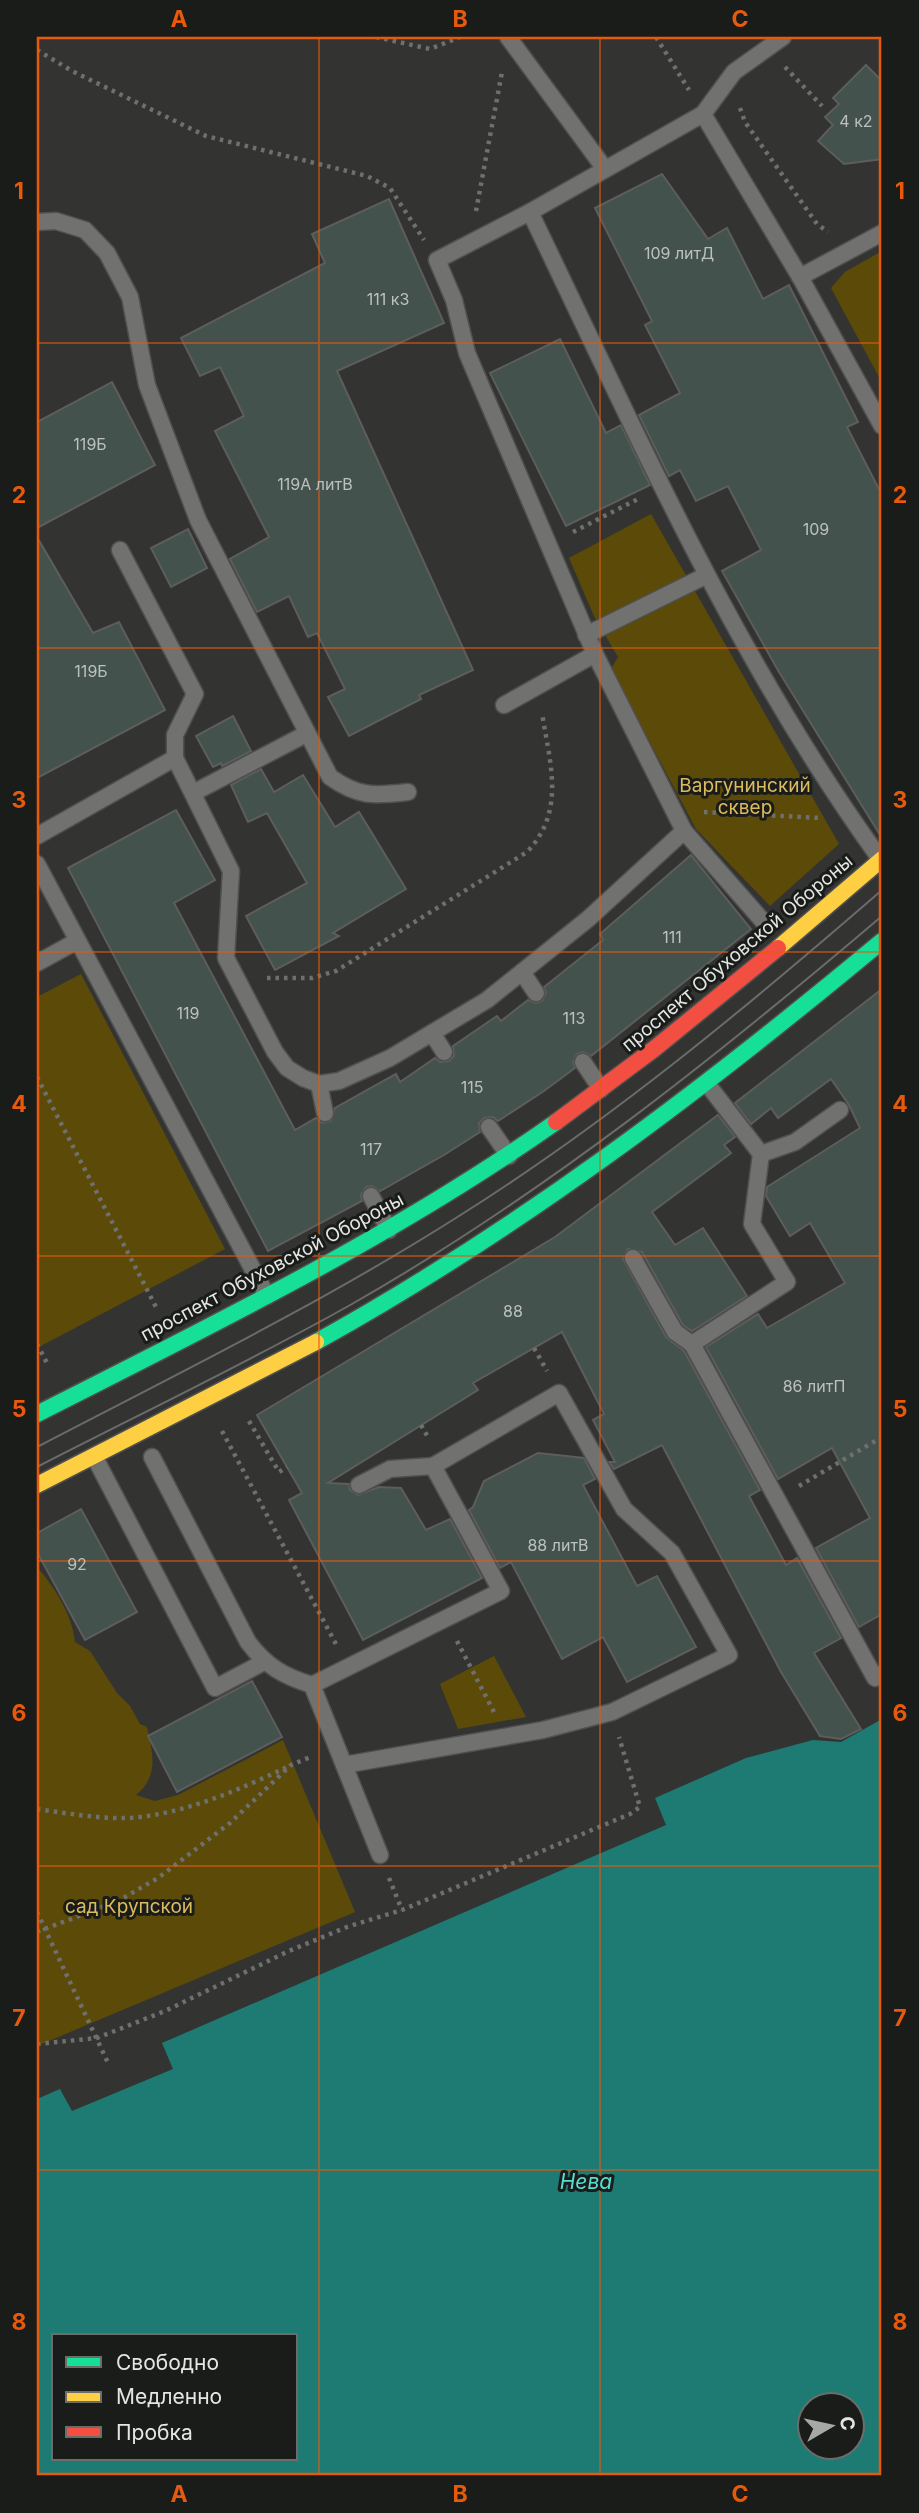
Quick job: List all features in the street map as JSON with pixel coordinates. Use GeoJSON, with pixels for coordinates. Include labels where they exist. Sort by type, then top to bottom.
{"type":"FeatureCollection","features":[{"type":"Feature","properties":{"kind":"main road","name":"проспект Обуховской Обороны"},"geometry":{"type":"LineString","coordinates":[[37,1414],[389,1230],[509,1156],[677,1032],[882,860]]}},
{"type":"Feature","properties":{"kind":"main road"},"geometry":{"type":"LineString","coordinates":[[37,1485],[297,1353],[450,1264],[555,1196],[708,1085],[882,941]]}},
{"type":"Feature","properties":{"kind":"lane"},"geometry":{"type":"LineString","coordinates":[[508,37],[605,169]]}},
{"type":"Feature","properties":{"kind":"lane"},"geometry":{"type":"LineString","coordinates":[[768,927],[684,831],[595,654],[467,353],[454,300],[437,260],[530,212],[703,114],[734,72],[783,37]]}},
{"type":"Feature","properties":{"kind":"lane"},"geometry":{"type":"LineString","coordinates":[[703,114],[800,277],[882,426]]}},
{"type":"Feature","properties":{"kind":"lane"},"geometry":{"type":"LineString","coordinates":[[530,212],[705,576],[774,695],[882,860]]}},
{"type":"Feature","properties":{"kind":"lane"},"geometry":{"type":"LineString","coordinates":[[37,222],[56,221],[85,230],[107,253],[130,297],[147,385],[198,520],[330,776],[349,790],[375,796],[408,792]]}},
{"type":"Feature","properties":{"kind":"lane"},"geometry":{"type":"LineString","coordinates":[[800,277],[882,233]]}},
{"type":"Feature","properties":{"kind":"lane"},"geometry":{"type":"LineString","coordinates":[[120,550],[195,694],[175,735],[176,758],[230,871],[226,958],[275,1052],[287,1068],[303,1079],[319,1084],[339,1081],[390,1058],[487,1000],[597,911],[684,831]]}},
{"type":"Feature","properties":{"kind":"lane"},"geometry":{"type":"LineString","coordinates":[[586,635],[705,576]]}},
{"type":"Feature","properties":{"kind":"lane"},"geometry":{"type":"LineString","coordinates":[[504,705],[595,654]]}},
{"type":"Feature","properties":{"kind":"lane"},"geometry":{"type":"LineString","coordinates":[[193,793],[306,734]]}},
{"type":"Feature","properties":{"kind":"lane"},"geometry":{"type":"LineString","coordinates":[[37,836],[176,758]]}},
{"type":"Feature","properties":{"kind":"lane"},"geometry":{"type":"LineString","coordinates":[[37,864],[267,1296]]}},
{"type":"Feature","properties":{"kind":"lane"},"geometry":{"type":"LineString","coordinates":[[37,963],[77,941]]}},
{"type":"Feature","properties":{"kind":"lane"},"geometry":{"type":"LineString","coordinates":[[522,972],[536,993]]}},
{"type":"Feature","properties":{"kind":"lane"},"geometry":{"type":"LineString","coordinates":[[432,1033],[444,1052]]}},
{"type":"Feature","properties":{"kind":"lane"},"geometry":{"type":"LineString","coordinates":[[583,1062],[601,1090]]}},
{"type":"Feature","properties":{"kind":"lane"},"geometry":{"type":"LineString","coordinates":[[319,1084],[325,1113]]}},
{"type":"Feature","properties":{"kind":"lane"},"geometry":{"type":"LineString","coordinates":[[692,1343],[787,1282],[752,1224],[761,1154],[708,1085]]}},
{"type":"Feature","properties":{"kind":"lane"},"geometry":{"type":"LineString","coordinates":[[761,1154],[795,1142],[840,1110]]}},
{"type":"Feature","properties":{"kind":"lane"},"geometry":{"type":"LineString","coordinates":[[489,1126],[509,1156]]}},
{"type":"Feature","properties":{"kind":"lane"},"geometry":{"type":"LineString","coordinates":[[371,1196],[389,1230]]}},
{"type":"Feature","properties":{"kind":"lane"},"geometry":{"type":"LineString","coordinates":[[633,1258],[676,1332],[692,1343],[875,1678],[882,1674]]}},
{"type":"Feature","properties":{"kind":"lane"},"geometry":{"type":"LineString","coordinates":[[344,1765],[506,1736],[627,1708],[729,1655],[672,1553],[624,1509],[559,1393],[433,1466],[390,1469],[359,1485]]}},
{"type":"Feature","properties":{"kind":"lane"},"geometry":{"type":"LineString","coordinates":[[94,1456],[215,1688],[264,1662]]}},
{"type":"Feature","properties":{"kind":"lane"},"geometry":{"type":"LineString","coordinates":[[152,1457],[248,1642],[264,1662],[285,1676],[312,1685],[501,1591],[433,1466]]}},
{"type":"Feature","properties":{"kind":"lane"},"geometry":{"type":"LineString","coordinates":[[312,1685],[380,1855]]}},
{"type":"Feature","properties":{"kind":"path"},"geometry":{"type":"LineString","coordinates":[[376,37],[430,49],[460,37]]}},
{"type":"Feature","properties":{"kind":"path"},"geometry":{"type":"LineString","coordinates":[[656,37],[703,114]]}},
{"type":"Feature","properties":{"kind":"path"},"geometry":{"type":"LineString","coordinates":[[37,50],[72,71],[206,136],[367,176],[390,188],[437,260]]}},
{"type":"Feature","properties":{"kind":"path"},"geometry":{"type":"LineString","coordinates":[[778,59],[822,106]]}},
{"type":"Feature","properties":{"kind":"path"},"geometry":{"type":"LineString","coordinates":[[475,220],[503,63]]}},
{"type":"Feature","properties":{"kind":"path"},"geometry":{"type":"LineString","coordinates":[[741,95],[740,107],[745,122],[817,224],[829,233],[839,234]]}},
{"type":"Feature","properties":{"kind":"path"},"geometry":{"type":"LineString","coordinates":[[548,544],[662,486]]}},
{"type":"Feature","properties":{"kind":"path"},"geometry":{"type":"LineString","coordinates":[[256,977],[288,980],[336,971],[527,852],[542,836],[551,814],[550,763],[541,709]]}},
{"type":"Feature","properties":{"kind":"path"},"geometry":{"type":"LineString","coordinates":[[697,812],[835,819]]}},
{"type":"Feature","properties":{"kind":"path"},"geometry":{"type":"LineString","coordinates":[[37,1077],[157,1309]]}},
{"type":"Feature","properties":{"kind":"path"},"geometry":{"type":"LineString","coordinates":[[37,1344],[48,1365]]}},
{"type":"Feature","properties":{"kind":"path"},"geometry":{"type":"LineString","coordinates":[[244,1412],[279,1472],[287,1467]]}},
{"type":"Feature","properties":{"kind":"path"},"geometry":{"type":"LineString","coordinates":[[218,1424],[349,1667]]}},
{"type":"Feature","properties":{"kind":"path"},"geometry":{"type":"LineString","coordinates":[[777,1499],[882,1437]]}},
{"type":"Feature","properties":{"kind":"path"},"geometry":{"type":"LineString","coordinates":[[445,1618],[506,1736]]}},
{"type":"Feature","properties":{"kind":"path"},"geometry":{"type":"LineString","coordinates":[[37,2043],[97,2038],[165,2011],[312,1941],[402,1910],[606,1826],[640,1807],[612,1712]]}},
{"type":"Feature","properties":{"kind":"path"},"geometry":{"type":"LineString","coordinates":[[37,1809],[126,1818],[154,1815],[252,1783],[336,1746]]}},
{"type":"Feature","properties":{"kind":"path"},"geometry":{"type":"LineString","coordinates":[[37,1932],[118,1901],[158,1878],[230,1823],[291,1765]]}},
{"type":"Feature","properties":{"kind":"path"},"geometry":{"type":"LineString","coordinates":[[380,1855],[402,1910]]}},
{"type":"Feature","properties":{"kind":"path"},"geometry":{"type":"LineString","coordinates":[[37,1912],[109,2065]]}},
{"type":"Feature","properties":{"kind":"green space"},"geometry":{"type":"Polygon","coordinates":[[[882,251],[882,375],[879,377],[831,288],[845,272],[882,251]]]}},
{"type":"Feature","properties":{"kind":"green space","name":"Варгунинский сквер"},"geometry":{"type":"Polygon","coordinates":[[[651,514],[839,844],[770,906],[696,829],[611,669],[618,657],[594,616],[569,558],[651,514]]]}},
{"type":"Feature","properties":{"kind":"green space"},"geometry":{"type":"Polygon","coordinates":[[[81,974],[225,1249],[37,1348],[37,997],[81,974]]]}},
{"type":"Feature","properties":{"kind":"green space","name":"сад Крупской"},"geometry":{"type":"Polygon","coordinates":[[[37,1567],[62,1602],[75,1642],[90,1651],[140,1724],[147,1727],[152,1755],[151,1772],[136,1795],[155,1801],[178,1795],[283,1740],[355,1912],[37,2046],[37,1567]]]}},
{"type":"Feature","properties":{"kind":"green space"},"geometry":{"type":"Polygon","coordinates":[[[494,1656],[526,1717],[458,1729],[440,1684],[494,1656]]]}},
{"type":"Feature","properties":{"kind":"water","name":"Нева"},"geometry":{"type":"Polygon","coordinates":[[[882,1719],[882,2476],[37,2476],[37,2099],[60,2089],[72,2111],[173,2069],[162,2043],[666,1825],[655,1798],[746,1758],[813,1740],[841,1742],[882,1719]]]}},
{"type":"Feature","properties":{"kind":"building"},"geometry":{"type":"Polygon","coordinates":[[[866,65],[882,81],[882,159],[844,164],[818,141],[833,125],[825,117],[839,104],[833,98],[866,65]]]}},
{"type":"Feature","properties":{"kind":"building"},"geometry":{"type":"Polygon","coordinates":[[[662,174],[708,239],[727,228],[763,299],[789,285],[858,422],[847,427],[882,495],[882,838],[779,672],[722,571],[761,550],[728,486],[696,501],[680,470],[669,476],[639,415],[680,393],[645,325],[652,321],[595,208],[662,174]]]}},
{"type":"Feature","properties":{"kind":"building"},"geometry":{"type":"Polygon","coordinates":[[[389,199],[444,323],[337,371],[473,670],[419,695],[421,699],[349,736],[328,697],[345,689],[317,633],[308,637],[289,596],[257,612],[230,559],[269,537],[215,431],[244,416],[220,367],[200,376],[181,338],[325,263],[312,234],[389,199]]]}},
{"type":"Feature","properties":{"kind":"building"},"geometry":{"type":"Polygon","coordinates":[[[560,339],[606,433],[621,425],[650,485],[566,526],[490,373],[560,339]]]}},
{"type":"Feature","properties":{"kind":"building"},"geometry":{"type":"Polygon","coordinates":[[[112,382],[155,465],[37,528],[37,422],[112,382]]]}},
{"type":"Feature","properties":{"kind":"building"},"geometry":{"type":"Polygon","coordinates":[[[188,529],[207,568],[171,587],[151,548],[188,529]]]}},
{"type":"Feature","properties":{"kind":"building"},"geometry":{"type":"Polygon","coordinates":[[[37,537],[93,633],[119,622],[165,710],[37,778],[37,537]]]}},
{"type":"Feature","properties":{"kind":"building"},"geometry":{"type":"Polygon","coordinates":[[[233,716],[251,751],[222,766],[221,763],[213,767],[196,736],[233,716]]]}},
{"type":"Feature","properties":{"kind":"building"},"geometry":{"type":"Polygon","coordinates":[[[261,769],[274,792],[303,775],[335,827],[359,812],[406,889],[333,933],[339,936],[275,970],[246,916],[307,883],[267,813],[248,822],[231,785],[261,769]]]}},
{"type":"Feature","properties":{"kind":"building"},"geometry":{"type":"Polygon","coordinates":[[[176,810],[215,880],[174,903],[295,1130],[316,1118],[322,1123],[331,1121],[335,1108],[396,1074],[400,1082],[435,1058],[440,1062],[449,1061],[454,1056],[453,1046],[497,1016],[501,1021],[528,1000],[536,1003],[542,1001],[546,993],[544,987],[603,940],[600,934],[691,855],[751,929],[591,1056],[583,1052],[577,1054],[573,1062],[575,1068],[544,1091],[498,1121],[493,1117],[484,1118],[479,1123],[480,1132],[444,1155],[380,1191],[372,1186],[366,1187],[361,1195],[362,1201],[268,1251],[68,868],[176,810]]]}},
{"type":"Feature","properties":{"kind":"building"},"geometry":{"type":"Polygon","coordinates":[[[882,989],[882,1614],[859,1627],[816,1548],[870,1518],[832,1448],[778,1479],[706,1347],[758,1314],[767,1328],[845,1283],[810,1223],[790,1236],[766,1196],[767,1187],[860,1128],[849,1105],[831,1079],[778,1118],[771,1108],[751,1124],[735,1103],[882,989]]]}},
{"type":"Feature","properties":{"kind":"building"},"geometry":{"type":"Polygon","coordinates":[[[718,1115],[735,1137],[724,1145],[731,1153],[652,1212],[675,1245],[703,1228],[747,1296],[692,1331],[683,1325],[642,1252],[628,1249],[623,1259],[666,1337],[684,1351],[760,1490],[749,1496],[786,1565],[797,1558],[841,1638],[814,1653],[861,1729],[841,1739],[820,1736],[781,1672],[662,1445],[614,1469],[609,1462],[615,1462],[593,1420],[604,1414],[562,1332],[473,1383],[478,1390],[328,1483],[349,1484],[350,1490],[358,1495],[379,1487],[401,1488],[426,1530],[450,1519],[482,1578],[363,1640],[289,1500],[302,1493],[257,1415],[555,1237],[718,1115]]]}},
{"type":"Feature","properties":{"kind":"building"},"geometry":{"type":"Polygon","coordinates":[[[538,1453],[584,1458],[595,1479],[583,1485],[637,1586],[657,1576],[696,1647],[627,1682],[603,1637],[562,1659],[511,1562],[500,1568],[469,1510],[473,1507],[484,1481],[538,1453]]]}},
{"type":"Feature","properties":{"kind":"building"},"geometry":{"type":"Polygon","coordinates":[[[81,1509],[137,1612],[85,1640],[37,1552],[37,1533],[81,1509]]]}},
{"type":"Feature","properties":{"kind":"building"},"geometry":{"type":"Polygon","coordinates":[[[252,1681],[282,1737],[177,1792],[148,1736],[252,1681]]]}},
{"type":"Feature","properties":{"kind":"tram line"},"geometry":{"type":"LineString","coordinates":[[37,1447],[356,1278],[515,1180],[676,1061],[882,890]]}},
{"type":"Feature","properties":{"kind":"tram line"},"geometry":{"type":"LineString","coordinates":[[37,1467],[235,1367],[423,1262],[560,1171],[626,1122],[756,1021],[882,916]]}},
{"type":"Feature","properties":{"kind":"traffic: fast"},"geometry":{"type":"LineString","coordinates":[[316,1342],[465,1253],[538,1205],[678,1104],[882,941]]}},
{"type":"Feature","properties":{"kind":"traffic: fast"},"geometry":{"type":"LineString","coordinates":[[37,1414],[367,1241],[494,1164],[556,1122]]}},
{"type":"Feature","properties":{"kind":"traffic: slow"},"geometry":{"type":"LineString","coordinates":[[778,948],[882,859]]}},
{"type":"Feature","properties":{"kind":"traffic: slow"},"geometry":{"type":"LineString","coordinates":[[37,1485],[316,1342]]}},
{"type":"Feature","properties":{"kind":"traffic: jam"},"geometry":{"type":"LineString","coordinates":[[556,1122],[654,1049],[778,948]]}}]}
